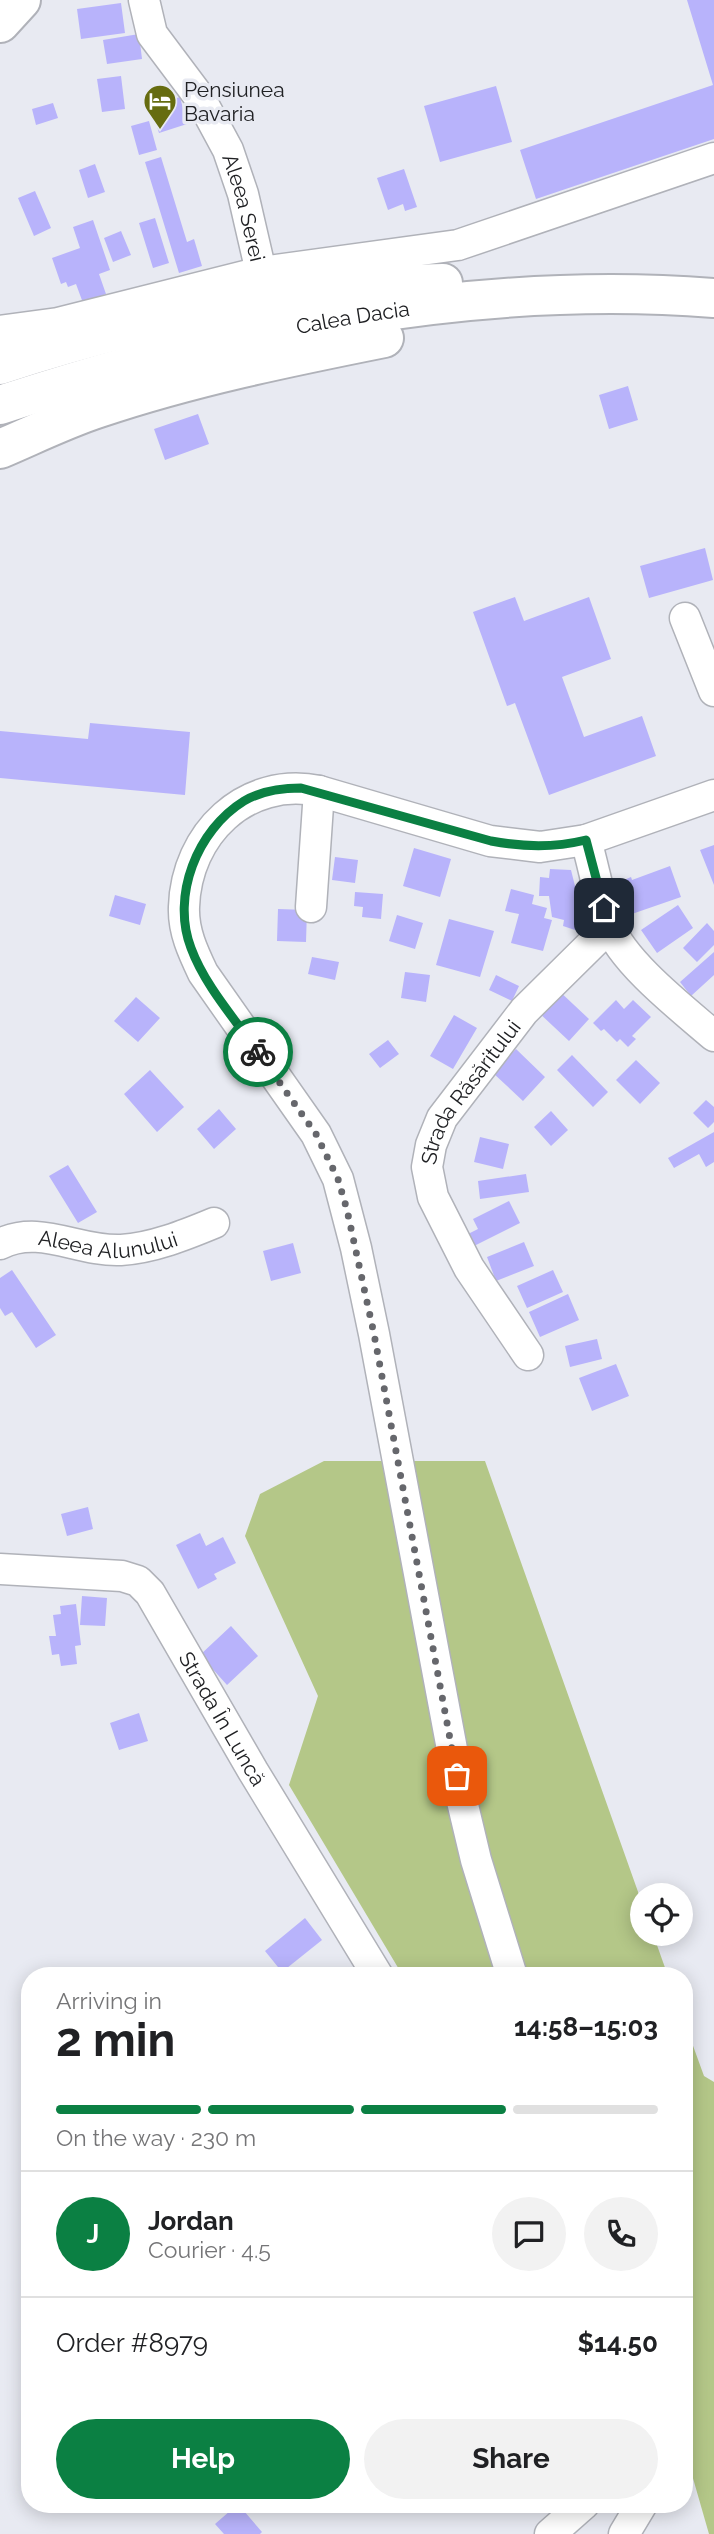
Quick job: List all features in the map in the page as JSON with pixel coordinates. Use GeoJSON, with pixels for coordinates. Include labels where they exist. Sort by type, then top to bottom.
{"type":"FeatureCollection","features":[{"type":"Feature","properties":{"kind":"main road"},"geometry":{"type":"LineString","coordinates":[[0,23],[21,0]]}},
{"type":"Feature","properties":{"kind":"main road"},"geometry":{"type":"LineString","coordinates":[[0,365],[138,325],[213,309],[349,288],[400,284],[497,283],[588,294]]}},
{"type":"Feature","properties":{"kind":"main road"},"geometry":{"type":"LineString","coordinates":[[0,449],[76,417],[179,385],[295,357],[466,323],[588,294]]}},
{"type":"Feature","properties":{"kind":"main road","name":"Calea Dacia"},"geometry":{"type":"LineString","coordinates":[[0,405],[157,358],[309,325],[465,302],[588,294],[714,298]]}},
{"type":"Feature","properties":{"kind":"street","name":"Aleea Serei"},"geometry":{"type":"LineString","coordinates":[[144,0],[152,34],[200,99],[229,150],[243,194],[261,272]]}},
{"type":"Feature","properties":{"kind":"street"},"geometry":{"type":"LineString","coordinates":[[0,331],[58,323],[261,272],[458,245],[714,158]]}},
{"type":"Feature","properties":{"kind":"street"},"geometry":{"type":"LineString","coordinates":[[685,618],[714,691]]}},
{"type":"Feature","properties":{"kind":"street"},"geometry":{"type":"LineString","coordinates":[[509,1967],[476,1860],[461,1797],[374,1334],[338,1179],[316,1134],[203,973],[190,947],[185,925],[186,891],[201,846],[229,812],[245,800],[282,788],[319,791],[491,841],[519,846],[564,845],[586,840],[714,796]]}},
{"type":"Feature","properties":{"kind":"street"},"geometry":{"type":"LineString","coordinates":[[311,908],[319,791]]}},
{"type":"Feature","properties":{"kind":"street"},"geometry":{"type":"LineString","coordinates":[[586,840],[609,927],[619,944],[640,968],[714,1035]]}},
{"type":"Feature","properties":{"kind":"street","name":"Strada Răsăritului"},"geometry":{"type":"LineString","coordinates":[[528,1355],[469,1268],[433,1197],[428,1167],[430,1145],[442,1118],[524,1011],[609,927]]}},
{"type":"Feature","properties":{"kind":"street","name":"Aleea Alunului"},"geometry":{"type":"LineString","coordinates":[[0,1244],[14,1237],[32,1235],[85,1248],[120,1250],[185,1235],[214,1223]]}},
{"type":"Feature","properties":{"kind":"street","name":"Strada În Luncă"},"geometry":{"type":"LineString","coordinates":[[0,1569],[122,1576],[138,1581],[150,1593],[253,1771],[372,1967]]}},
{"type":"Feature","properties":{"kind":"street"},"geometry":{"type":"LineString","coordinates":[[550,2534],[574,2513]]}},
{"type":"Feature","properties":{"kind":"street"},"geometry":{"type":"LineString","coordinates":[[624,2534],[637,2513]]}},
{"type":"Feature","properties":{"kind":"green space"},"geometry":{"type":"Polygon","coordinates":[[[324,1461],[485,1461],[635,1883],[630,1883],[630,1946],[657,1946],[665,1967],[398,1967],[289,1785],[318,1696],[245,1536],[260,1494],[324,1461]]]}},
{"type":"Feature","properties":{"kind":"green space"},"geometry":{"type":"Polygon","coordinates":[[[693,2046],[704,2076],[714,2082],[714,2534],[709,2534],[693,2478],[693,2046]]]}},
{"type":"Feature","properties":{"kind":"building"},"geometry":{"type":"Polygon","coordinates":[[[687,0],[714,0],[714,139],[536,199],[520,150],[713,85],[687,0]]]}},
{"type":"Feature","properties":{"kind":"building"},"geometry":{"type":"Polygon","coordinates":[[[121,3],[125,33],[81,39],[77,9],[121,3]]]}},
{"type":"Feature","properties":{"kind":"building"},"geometry":{"type":"Polygon","coordinates":[[[139,34],[142,59],[107,64],[103,40],[139,34]]]}},
{"type":"Feature","properties":{"kind":"building"},"geometry":{"type":"Polygon","coordinates":[[[121,76],[125,109],[102,112],[97,79],[121,76]]]}},
{"type":"Feature","properties":{"kind":"building"},"geometry":{"type":"Polygon","coordinates":[[[496,86],[512,142],[440,162],[424,106],[496,86]]]}},
{"type":"Feature","properties":{"kind":"building"},"geometry":{"type":"Polygon","coordinates":[[[180,97],[187,124],[159,133],[151,106],[180,97]]]}},
{"type":"Feature","properties":{"kind":"building"},"geometry":{"type":"Polygon","coordinates":[[[53,103],[58,118],[36,125],[32,109],[53,103]]]}},
{"type":"Feature","properties":{"kind":"building"},"geometry":{"type":"Polygon","coordinates":[[[149,121],[157,150],[139,155],[131,126],[149,121]]]}},
{"type":"Feature","properties":{"kind":"building"},"geometry":{"type":"Polygon","coordinates":[[[161,157],[187,242],[194,239],[202,266],[179,273],[145,162],[161,157]]]}},
{"type":"Feature","properties":{"kind":"building"},"geometry":{"type":"Polygon","coordinates":[[[95,164],[105,192],[88,198],[79,170],[95,164]]]}},
{"type":"Feature","properties":{"kind":"building"},"geometry":{"type":"Polygon","coordinates":[[[404,169],[417,207],[405,211],[403,204],[388,210],[377,178],[404,169]]]}},
{"type":"Feature","properties":{"kind":"building"},"geometry":{"type":"Polygon","coordinates":[[[35,191],[51,228],[34,236],[18,198],[35,191]]]}},
{"type":"Feature","properties":{"kind":"building"},"geometry":{"type":"Polygon","coordinates":[[[155,218],[169,263],[153,268],[139,223],[155,218]]]}},
{"type":"Feature","properties":{"kind":"building"},"geometry":{"type":"Polygon","coordinates":[[[93,220],[110,270],[99,274],[106,294],[83,303],[76,284],[68,287],[66,282],[61,284],[52,258],[80,248],[73,227],[93,220]]]}},
{"type":"Feature","properties":{"kind":"building"},"geometry":{"type":"Polygon","coordinates":[[[121,231],[131,255],[113,262],[104,238],[121,231]]]}},
{"type":"Feature","properties":{"kind":"building"},"geometry":{"type":"Polygon","coordinates":[[[628,386],[638,420],[609,429],[599,395],[628,386]]]}},
{"type":"Feature","properties":{"kind":"building"},"geometry":{"type":"Polygon","coordinates":[[[198,414],[209,444],[165,460],[154,429],[198,414]]]}},
{"type":"Feature","properties":{"kind":"building"},"geometry":{"type":"Polygon","coordinates":[[[705,548],[713,580],[649,598],[640,566],[705,548]]]}},
{"type":"Feature","properties":{"kind":"building"},"geometry":{"type":"Polygon","coordinates":[[[515,597],[524,621],[589,597],[611,659],[562,677],[584,737],[642,716],[656,756],[549,795],[515,703],[507,706],[473,612],[515,597]]]}},
{"type":"Feature","properties":{"kind":"building"},"geometry":{"type":"Polygon","coordinates":[[[90,723],[190,732],[185,795],[0,778],[0,731],[88,739],[90,723]]]}},
{"type":"Feature","properties":{"kind":"building"},"geometry":{"type":"Polygon","coordinates":[[[714,845],[714,885],[700,850],[714,845]]]}},
{"type":"Feature","properties":{"kind":"building"},"geometry":{"type":"Polygon","coordinates":[[[414,848],[451,859],[440,897],[403,886],[414,848]]]}},
{"type":"Feature","properties":{"kind":"building"},"geometry":{"type":"Polygon","coordinates":[[[335,857],[358,860],[355,883],[332,880],[335,857]]]}},
{"type":"Feature","properties":{"kind":"building"},"geometry":{"type":"Polygon","coordinates":[[[670,866],[681,897],[629,915],[617,883],[670,866]]]}},
{"type":"Feature","properties":{"kind":"building"},"geometry":{"type":"Polygon","coordinates":[[[550,869],[571,870],[581,910],[589,913],[584,933],[563,926],[564,920],[552,917],[549,896],[539,896],[540,877],[549,878],[550,869]]]}},
{"type":"Feature","properties":{"kind":"building"},"geometry":{"type":"Polygon","coordinates":[[[511,889],[534,895],[532,904],[547,908],[544,918],[552,920],[543,951],[511,943],[519,914],[505,911],[511,889]]]}},
{"type":"Feature","properties":{"kind":"building"},"geometry":{"type":"Polygon","coordinates":[[[355,892],[383,894],[381,919],[362,917],[363,907],[354,906],[355,892]]]}},
{"type":"Feature","properties":{"kind":"building"},"geometry":{"type":"Polygon","coordinates":[[[115,895],[146,904],[140,925],[109,916],[115,895]]]}},
{"type":"Feature","properties":{"kind":"building"},"geometry":{"type":"Polygon","coordinates":[[[678,905],[693,928],[657,953],[641,930],[678,905]]]}},
{"type":"Feature","properties":{"kind":"building"},"geometry":{"type":"Polygon","coordinates":[[[278,909],[307,910],[306,942],[277,941],[278,909]]]}},
{"type":"Feature","properties":{"kind":"building"},"geometry":{"type":"Polygon","coordinates":[[[397,915],[423,923],[415,949],[389,941],[397,915]]]}},
{"type":"Feature","properties":{"kind":"building"},"geometry":{"type":"Polygon","coordinates":[[[449,919],[494,931],[480,977],[436,965],[449,919]]]}},
{"type":"Feature","properties":{"kind":"building"},"geometry":{"type":"Polygon","coordinates":[[[707,923],[714,931],[714,945],[697,962],[683,948],[707,923]]]}},
{"type":"Feature","properties":{"kind":"building"},"geometry":{"type":"Polygon","coordinates":[[[714,952],[714,975],[691,996],[680,982],[714,952]]]}},
{"type":"Feature","properties":{"kind":"building"},"geometry":{"type":"Polygon","coordinates":[[[312,957],[339,962],[335,980],[308,974],[312,957]]]}},
{"type":"Feature","properties":{"kind":"building"},"geometry":{"type":"Polygon","coordinates":[[[405,972],[430,975],[426,1002],[401,998],[405,972]]]}},
{"type":"Feature","properties":{"kind":"building"},"geometry":{"type":"Polygon","coordinates":[[[496,975],[519,986],[512,1001],[489,990],[496,975]]]}},
{"type":"Feature","properties":{"kind":"building"},"geometry":{"type":"Polygon","coordinates":[[[557,989],[589,1019],[569,1041],[537,1011],[557,989]]]}},
{"type":"Feature","properties":{"kind":"building"},"geometry":{"type":"Polygon","coordinates":[[[136,997],[160,1018],[138,1042],[114,1021],[136,997]]]}},
{"type":"Feature","properties":{"kind":"building"},"geometry":{"type":"Polygon","coordinates":[[[616,1000],[624,1009],[633,1000],[651,1017],[632,1036],[636,1039],[628,1047],[593,1023],[616,1000]]]}},
{"type":"Feature","properties":{"kind":"building"},"geometry":{"type":"Polygon","coordinates":[[[454,1015],[477,1028],[453,1069],[430,1056],[454,1015]]]}},
{"type":"Feature","properties":{"kind":"building"},"geometry":{"type":"Polygon","coordinates":[[[388,1040],[399,1054],[380,1068],[369,1054],[388,1040]]]}},
{"type":"Feature","properties":{"kind":"building"},"geometry":{"type":"Polygon","coordinates":[[[516,1049],[545,1077],[523,1101],[493,1073],[516,1049]]]}},
{"type":"Feature","properties":{"kind":"building"},"geometry":{"type":"Polygon","coordinates":[[[572,1055],[608,1092],[593,1107],[557,1070],[572,1055]]]}},
{"type":"Feature","properties":{"kind":"building"},"geometry":{"type":"Polygon","coordinates":[[[636,1060],[660,1083],[640,1104],[616,1080],[636,1060]]]}},
{"type":"Feature","properties":{"kind":"building"},"geometry":{"type":"Polygon","coordinates":[[[150,1070],[184,1107],[157,1132],[124,1094],[150,1070]]]}},
{"type":"Feature","properties":{"kind":"building"},"geometry":{"type":"Polygon","coordinates":[[[706,1100],[714,1107],[714,1122],[708,1128],[693,1113],[706,1100]]]}},
{"type":"Feature","properties":{"kind":"building"},"geometry":{"type":"Polygon","coordinates":[[[219,1109],[236,1129],[214,1149],[197,1129],[219,1109]]]}},
{"type":"Feature","properties":{"kind":"building"},"geometry":{"type":"Polygon","coordinates":[[[551,1111],[568,1130],[551,1146],[534,1127],[551,1111]]]}},
{"type":"Feature","properties":{"kind":"building"},"geometry":{"type":"Polygon","coordinates":[[[714,1132],[714,1162],[706,1167],[699,1154],[674,1168],[668,1158],[714,1132]]]}},
{"type":"Feature","properties":{"kind":"building"},"geometry":{"type":"Polygon","coordinates":[[[480,1137],[509,1144],[503,1169],[474,1162],[480,1137]]]}},
{"type":"Feature","properties":{"kind":"building"},"geometry":{"type":"Polygon","coordinates":[[[68,1165],[97,1212],[78,1223],[49,1176],[68,1165]]]}},
{"type":"Feature","properties":{"kind":"building"},"geometry":{"type":"Polygon","coordinates":[[[526,1174],[529,1192],[480,1199],[478,1181],[526,1174]]]}},
{"type":"Feature","properties":{"kind":"building"},"geometry":{"type":"Polygon","coordinates":[[[509,1201],[520,1223],[472,1247],[466,1235],[478,1229],[473,1219],[509,1201]]]}},
{"type":"Feature","properties":{"kind":"building"},"geometry":{"type":"Polygon","coordinates":[[[524,1242],[534,1266],[496,1281],[487,1257],[524,1242]]]}},
{"type":"Feature","properties":{"kind":"building"},"geometry":{"type":"Polygon","coordinates":[[[293,1243],[301,1273],[271,1281],[263,1251],[293,1243]]]}},
{"type":"Feature","properties":{"kind":"building"},"geometry":{"type":"Polygon","coordinates":[[[12,1270],[56,1335],[36,1348],[12,1312],[5,1316],[0,1308],[0,1278],[12,1270]]]}},
{"type":"Feature","properties":{"kind":"building"},"geometry":{"type":"Polygon","coordinates":[[[553,1270],[563,1292],[527,1308],[517,1286],[553,1270]]]}},
{"type":"Feature","properties":{"kind":"building"},"geometry":{"type":"Polygon","coordinates":[[[568,1294],[579,1320],[540,1337],[529,1312],[568,1294]]]}},
{"type":"Feature","properties":{"kind":"building"},"geometry":{"type":"Polygon","coordinates":[[[597,1339],[602,1359],[570,1367],[565,1346],[597,1339]]]}},
{"type":"Feature","properties":{"kind":"building"},"geometry":{"type":"Polygon","coordinates":[[[616,1364],[629,1396],[592,1411],[579,1378],[616,1364]]]}},
{"type":"Feature","properties":{"kind":"building"},"geometry":{"type":"Polygon","coordinates":[[[88,1507],[93,1529],[67,1536],[61,1514],[88,1507]]]}},
{"type":"Feature","properties":{"kind":"building"},"geometry":{"type":"Polygon","coordinates":[[[200,1533],[206,1546],[223,1537],[236,1563],[214,1574],[217,1579],[198,1589],[176,1545],[200,1533]]]}},
{"type":"Feature","properties":{"kind":"building"},"geometry":{"type":"Polygon","coordinates":[[[82,1596],[107,1598],[105,1626],[80,1625],[82,1596]]]}},
{"type":"Feature","properties":{"kind":"building"},"geometry":{"type":"Polygon","coordinates":[[[76,1604],[81,1645],[75,1646],[77,1664],[61,1666],[59,1654],[52,1655],[49,1636],[56,1636],[53,1615],[61,1614],[60,1606],[76,1604]]]}},
{"type":"Feature","properties":{"kind":"building"},"geometry":{"type":"Polygon","coordinates":[[[231,1626],[258,1656],[227,1685],[200,1655],[231,1626]]]}},
{"type":"Feature","properties":{"kind":"building"},"geometry":{"type":"Polygon","coordinates":[[[139,1713],[148,1741],[119,1750],[110,1723],[139,1713]]]}},
{"type":"Feature","properties":{"kind":"building"},"geometry":{"type":"Polygon","coordinates":[[[305,1918],[322,1940],[288,1967],[278,1967],[265,1951],[305,1918]]]}},
{"type":"Feature","properties":{"kind":"building"},"geometry":{"type":"Polygon","coordinates":[[[228,2513],[246,2513],[262,2532],[224,2534],[215,2524],[228,2513]]]}},
{"type":"Feature","properties":{"kind":"way so far"},"geometry":{"type":"LineString","coordinates":[[258,1052],[316,1134],[338,1179],[347,1210],[374,1334],[457,1776]]}},
{"type":"Feature","properties":{"kind":"place","name":"Pensiunea Bavaria"},"geometry":{"type":"Point","coordinates":[160,131]}},
{"type":"Feature","properties":{"kind":"route"},"geometry":{"type":"LineString","coordinates":[[258,1052],[203,973],[190,947],[184,908],[193,865],[201,846],[229,812],[245,800],[264,792],[282,788],[319,791],[491,841],[519,846],[564,845],[586,840],[604,908]]}}]}
